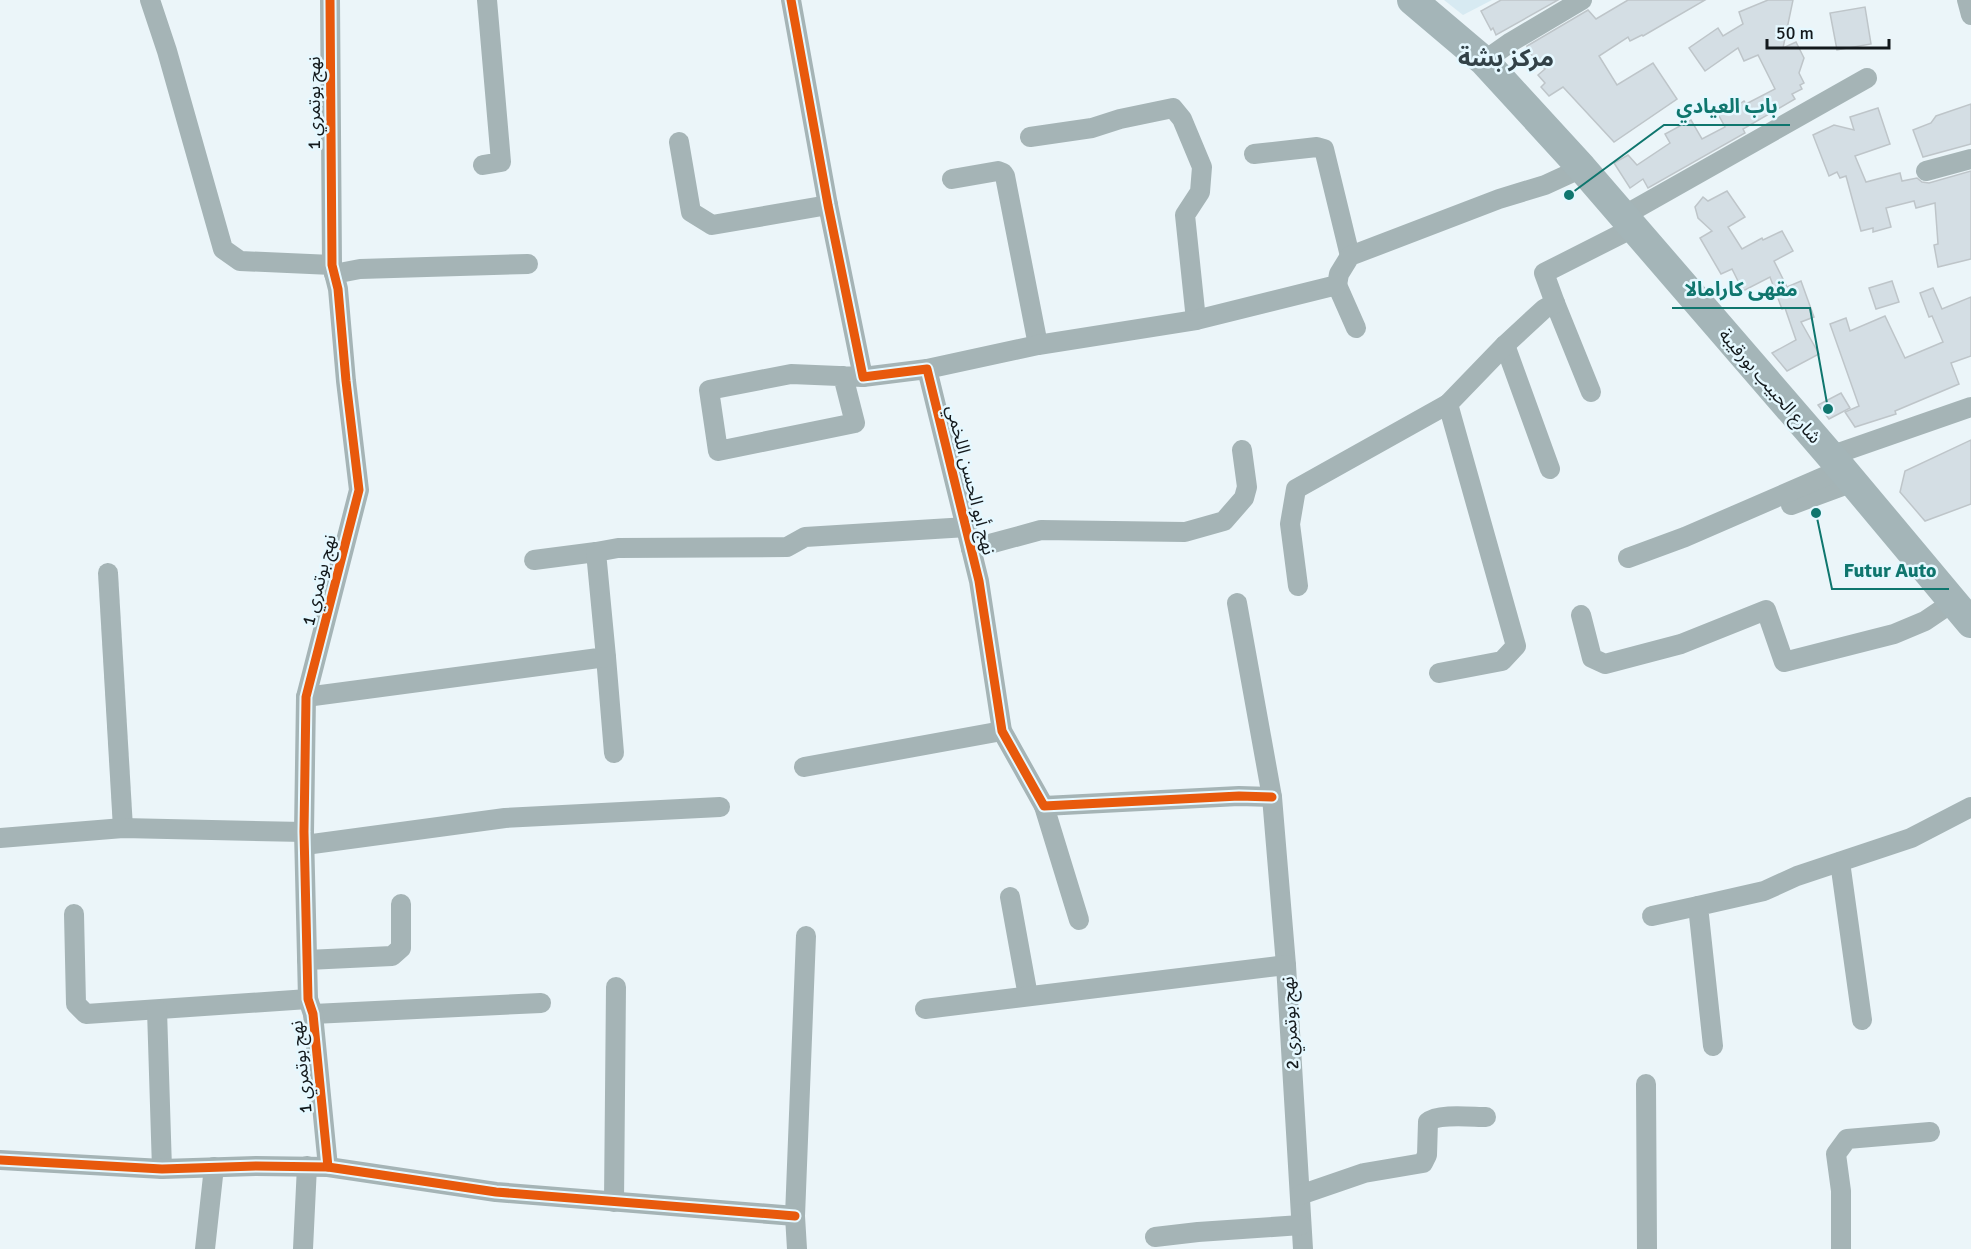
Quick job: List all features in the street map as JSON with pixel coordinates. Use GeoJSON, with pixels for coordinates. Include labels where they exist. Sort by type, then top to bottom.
{"type":"FeatureCollection","features":[{"type":"Feature","properties":{"kind":"main road","name":"شارع الحبيب بورقيبة"},"geometry":{"type":"LineString","coordinates":[[1412,0],[1484,61],[1582,168],[1842,469],[1962,612]]}},
{"type":"Feature","properties":{"kind":"street"},"geometry":{"type":"LineString","coordinates":[[150,0],[167,51],[223,249],[240,261],[333,269],[528,264]]}},
{"type":"Feature","properties":{"kind":"street","name":"نهج بوتمري 1"},"geometry":{"type":"LineString","coordinates":[[328,1167],[307,960],[306,697],[359,490],[338,289],[333,269],[330,0]]}},
{"type":"Feature","properties":{"kind":"street"},"geometry":{"type":"LineString","coordinates":[[483,165],[501,162],[487,0]]}},
{"type":"Feature","properties":{"kind":"street"},"geometry":{"type":"LineString","coordinates":[[790,0],[863,377]]}},
{"type":"Feature","properties":{"kind":"street"},"geometry":{"type":"LineString","coordinates":[[1484,61],[1511,42],[1582,0]]}},
{"type":"Feature","properties":{"kind":"street"},"geometry":{"type":"LineString","coordinates":[[1967,0],[1971,15]]}},
{"type":"Feature","properties":{"kind":"street"},"geometry":{"type":"LineString","coordinates":[[1591,392],[1544,273],[1867,78]]}},
{"type":"Feature","properties":{"kind":"street"},"geometry":{"type":"LineString","coordinates":[[1030,137],[1092,128],[1120,118],[1173,108],[1182,119],[1202,167],[1200,192],[1185,215],[1196,320]]}},
{"type":"Feature","properties":{"kind":"street"},"geometry":{"type":"LineString","coordinates":[[679,142],[691,212],[712,225],[828,205]]}},
{"type":"Feature","properties":{"kind":"street"},"geometry":{"type":"LineString","coordinates":[[1254,154],[1317,147],[1324,149],[1350,256]]}},
{"type":"Feature","properties":{"kind":"street"},"geometry":{"type":"LineString","coordinates":[[1926,171],[1971,159]]}},
{"type":"Feature","properties":{"kind":"street"},"geometry":{"type":"LineString","coordinates":[[1356,328],[1337,285],[1339,274],[1350,256],[1498,198],[1545,184],[1582,168]]}},
{"type":"Feature","properties":{"kind":"street"},"geometry":{"type":"LineString","coordinates":[[952,179],[998,171],[1005,176],[1038,345]]}},
{"type":"Feature","properties":{"kind":"street"},"geometry":{"type":"LineString","coordinates":[[843,376],[855,423],[718,452],[709,390],[791,374],[843,376],[863,377],[927,369],[1038,345],[1196,320],[1337,285]]}},
{"type":"Feature","properties":{"kind":"street"},"geometry":{"type":"LineString","coordinates":[[1298,586],[1290,524],[1296,489],[1448,404],[1505,345],[1544,309],[1555,303]]}},
{"type":"Feature","properties":{"kind":"street"},"geometry":{"type":"LineString","coordinates":[[1505,345],[1550,469]]}},
{"type":"Feature","properties":{"kind":"street","name":"نهج أبو الحسن اللخمي"},"geometry":{"type":"LineString","coordinates":[[927,369],[979,581],[1002,731],[1044,806],[1079,920]]}},
{"type":"Feature","properties":{"kind":"street"},"geometry":{"type":"LineString","coordinates":[[1439,673],[1502,662],[1516,646],[1448,404]]}},
{"type":"Feature","properties":{"kind":"street"},"geometry":{"type":"LineString","coordinates":[[1628,558],[1685,537],[1842,469],[1971,407]]}},
{"type":"Feature","properties":{"kind":"street"},"geometry":{"type":"LineString","coordinates":[[971,549],[1041,530],[1185,532],[1224,521],[1244,498],[1247,487],[1242,450]]}},
{"type":"Feature","properties":{"kind":"street"},"geometry":{"type":"LineString","coordinates":[[1678,553],[1807,499],[1842,469]]}},
{"type":"Feature","properties":{"kind":"street"},"geometry":{"type":"LineString","coordinates":[[534,560],[618,548],[787,547],[805,537],[967,527]]}},
{"type":"Feature","properties":{"kind":"street"},"geometry":{"type":"LineString","coordinates":[[596,552],[614,753]]}},
{"type":"Feature","properties":{"kind":"street"},"geometry":{"type":"LineString","coordinates":[[108,573],[123,828]]}},
{"type":"Feature","properties":{"kind":"street","name":"نهج بوتمري 2"},"geometry":{"type":"LineString","coordinates":[[1237,603],[1272,797],[1286,965],[1303,1249]]}},
{"type":"Feature","properties":{"kind":"street"},"geometry":{"type":"LineString","coordinates":[[1581,615],[1592,658],[1605,664],[1681,644],[1766,610],[1784,662],[1894,634],[1925,621],[1962,612]]}},
{"type":"Feature","properties":{"kind":"street"},"geometry":{"type":"LineString","coordinates":[[306,697],[606,657]]}},
{"type":"Feature","properties":{"kind":"street"},"geometry":{"type":"LineString","coordinates":[[804,767],[1002,731]]}},
{"type":"Feature","properties":{"kind":"street"},"geometry":{"type":"LineString","coordinates":[[1044,806],[1239,796],[1272,797]]}},
{"type":"Feature","properties":{"kind":"street"},"geometry":{"type":"LineString","coordinates":[[0,838],[123,828],[305,838],[505,818],[720,807]]}},
{"type":"Feature","properties":{"kind":"street"},"geometry":{"type":"LineString","coordinates":[[1652,916],[1764,891],[1797,876],[1911,838],[1971,807]]}},
{"type":"Feature","properties":{"kind":"street"},"geometry":{"type":"LineString","coordinates":[[1840,862],[1862,1020]]}},
{"type":"Feature","properties":{"kind":"street"},"geometry":{"type":"LineString","coordinates":[[1010,897],[1028,996]]}},
{"type":"Feature","properties":{"kind":"street"},"geometry":{"type":"LineString","coordinates":[[307,960],[392,956],[400,948],[401,904]]}},
{"type":"Feature","properties":{"kind":"street"},"geometry":{"type":"LineString","coordinates":[[1698,906],[1713,1046]]}},
{"type":"Feature","properties":{"kind":"street"},"geometry":{"type":"LineString","coordinates":[[74,914],[76,1004],[86,1014],[310,1006],[541,1003]]}},
{"type":"Feature","properties":{"kind":"street"},"geometry":{"type":"LineString","coordinates":[[796,1249],[795,1216],[806,936]]}},
{"type":"Feature","properties":{"kind":"street"},"geometry":{"type":"LineString","coordinates":[[926,1009],[1286,965]]}},
{"type":"Feature","properties":{"kind":"street"},"geometry":{"type":"LineString","coordinates":[[614,1202],[616,987]]}},
{"type":"Feature","properties":{"kind":"street"},"geometry":{"type":"LineString","coordinates":[[157,1010],[162,1170]]}},
{"type":"Feature","properties":{"kind":"street"},"geometry":{"type":"LineString","coordinates":[[1646,1084],[1647,1249]]}},
{"type":"Feature","properties":{"kind":"street"},"geometry":{"type":"LineString","coordinates":[[1300,1195],[1364,1173],[1423,1163],[1427,1155],[1430,1119],[1486,1117]]}},
{"type":"Feature","properties":{"kind":"street"},"geometry":{"type":"LineString","coordinates":[[1841,1249],[1841,1191],[1836,1155],[1847,1139],[1930,1132]]}},
{"type":"Feature","properties":{"kind":"street"},"geometry":{"type":"LineString","coordinates":[[0,1160],[162,1170],[214,1167],[328,1167],[496,1192],[795,1216]]}},
{"type":"Feature","properties":{"kind":"street"},"geometry":{"type":"LineString","coordinates":[[303,1249],[307,1166]]}},
{"type":"Feature","properties":{"kind":"street"},"geometry":{"type":"LineString","coordinates":[[205,1249],[214,1167]]}},
{"type":"Feature","properties":{"kind":"street"},"geometry":{"type":"LineString","coordinates":[[1155,1238],[1198,1232],[1301,1225]]}},
{"type":"Feature","properties":{"kind":"shaded area"},"geometry":{"type":"Polygon","coordinates":[[[1444,0],[1492,0],[1463,15],[1444,0]]]}},
{"type":"Feature","properties":{"kind":"building"},"geometry":{"type":"Polygon","coordinates":[[[1501,0],[1558,0],[1496,35],[1481,11],[1501,0]]]}},
{"type":"Feature","properties":{"kind":"building"},"geometry":{"type":"Polygon","coordinates":[[[1628,0],[1705,0],[1643,36],[1630,41],[1628,37],[1599,56],[1617,85],[1653,63],[1677,99],[1614,142],[1563,87],[1549,96],[1541,87],[1545,83],[1538,75],[1545,69],[1527,50],[1527,46],[1588,10],[1596,19],[1628,0]]]}},
{"type":"Feature","properties":{"kind":"building"},"geometry":{"type":"Polygon","coordinates":[[[1768,0],[1793,0],[1783,48],[1796,42],[1804,58],[1799,73],[1804,83],[1800,85],[1802,89],[1792,94],[1795,99],[1743,129],[1745,133],[1648,188],[1643,179],[1630,188],[1614,163],[1628,155],[1637,165],[1670,143],[1665,134],[1691,120],[1702,139],[1725,127],[1718,114],[1737,103],[1738,105],[1744,101],[1746,104],[1775,89],[1758,55],[1744,61],[1738,48],[1705,71],[1689,48],[1718,28],[1723,36],[1743,24],[1739,12],[1768,0]]]}},
{"type":"Feature","properties":{"kind":"building"},"geometry":{"type":"Polygon","coordinates":[[[1865,7],[1871,44],[1837,50],[1830,13],[1865,7]]]}},
{"type":"Feature","properties":{"kind":"building"},"geometry":{"type":"Polygon","coordinates":[[[1971,104],[1971,144],[1923,157],[1913,130],[1931,123],[1936,116],[1971,104]]]}},
{"type":"Feature","properties":{"kind":"building"},"geometry":{"type":"Polygon","coordinates":[[[1878,108],[1890,144],[1855,156],[1866,182],[1900,173],[1902,181],[1917,178],[1929,183],[1971,171],[1971,259],[1938,267],[1934,245],[1938,244],[1935,203],[1916,208],[1914,201],[1886,208],[1891,227],[1873,232],[1873,228],[1861,231],[1846,176],[1840,178],[1837,172],[1829,176],[1813,135],[1834,125],[1854,130],[1850,117],[1878,108]]]}},
{"type":"Feature","properties":{"kind":"building"},"geometry":{"type":"Polygon","coordinates":[[[1727,191],[1745,217],[1728,227],[1742,249],[1762,238],[1763,240],[1782,231],[1793,251],[1774,261],[1787,287],[1801,281],[1814,317],[1801,322],[1819,354],[1787,371],[1772,353],[1796,340],[1785,308],[1782,309],[1770,277],[1743,291],[1732,269],[1721,274],[1700,238],[1712,231],[1698,218],[1695,207],[1703,197],[1708,201],[1727,191]]]}},
{"type":"Feature","properties":{"kind":"building"},"geometry":{"type":"Polygon","coordinates":[[[1892,281],[1899,302],[1876,309],[1869,288],[1892,281]]]}},
{"type":"Feature","properties":{"kind":"building"},"geometry":{"type":"Polygon","coordinates":[[[1933,288],[1942,309],[1971,297],[1971,356],[1951,363],[1959,384],[1895,411],[1896,414],[1855,427],[1845,412],[1859,406],[1830,324],[1846,318],[1850,331],[1885,316],[1905,358],[1943,342],[1932,316],[1929,317],[1920,293],[1933,288]]]}},
{"type":"Feature","properties":{"kind":"building"},"geometry":{"type":"Polygon","coordinates":[[[1841,393],[1850,408],[1829,419],[1818,405],[1841,393]]]}},
{"type":"Feature","properties":{"kind":"building"},"geometry":{"type":"Polygon","coordinates":[[[1971,440],[1971,504],[1925,521],[1900,492],[1905,471],[1971,440]]]}},
{"type":"Feature","properties":{"kind":"cycle path"},"geometry":{"type":"LineString","coordinates":[[328,1167],[313,1014],[308,999],[304,832],[306,697],[359,490],[338,289],[332,265],[330,0]]}},
{"type":"Feature","properties":{"kind":"cycle path"},"geometry":{"type":"LineString","coordinates":[[791,0],[828,205],[863,377],[927,369],[979,581],[1002,731],[1044,806],[1239,796],[1272,797]]}},
{"type":"Feature","properties":{"kind":"cycle path"},"geometry":{"type":"LineString","coordinates":[[0,1160],[162,1169],[256,1166],[328,1167],[496,1192],[795,1216]]}},
{"type":"Feature","properties":{"kind":"place","name":"باب العيادي"},"geometry":{"type":"Point","coordinates":[1569,195]}},
{"type":"Feature","properties":{"kind":"place","name":"مقهى كارامالا"},"geometry":{"type":"Point","coordinates":[1828,409]}},
{"type":"Feature","properties":{"kind":"place","name":"Futur Auto"},"geometry":{"type":"Point","coordinates":[1816,513]}},
{"type":"Feature","properties":{"kind":"district","name":"مركز بشة"},"geometry":{"type":"Point","coordinates":[1506,58]}}]}
